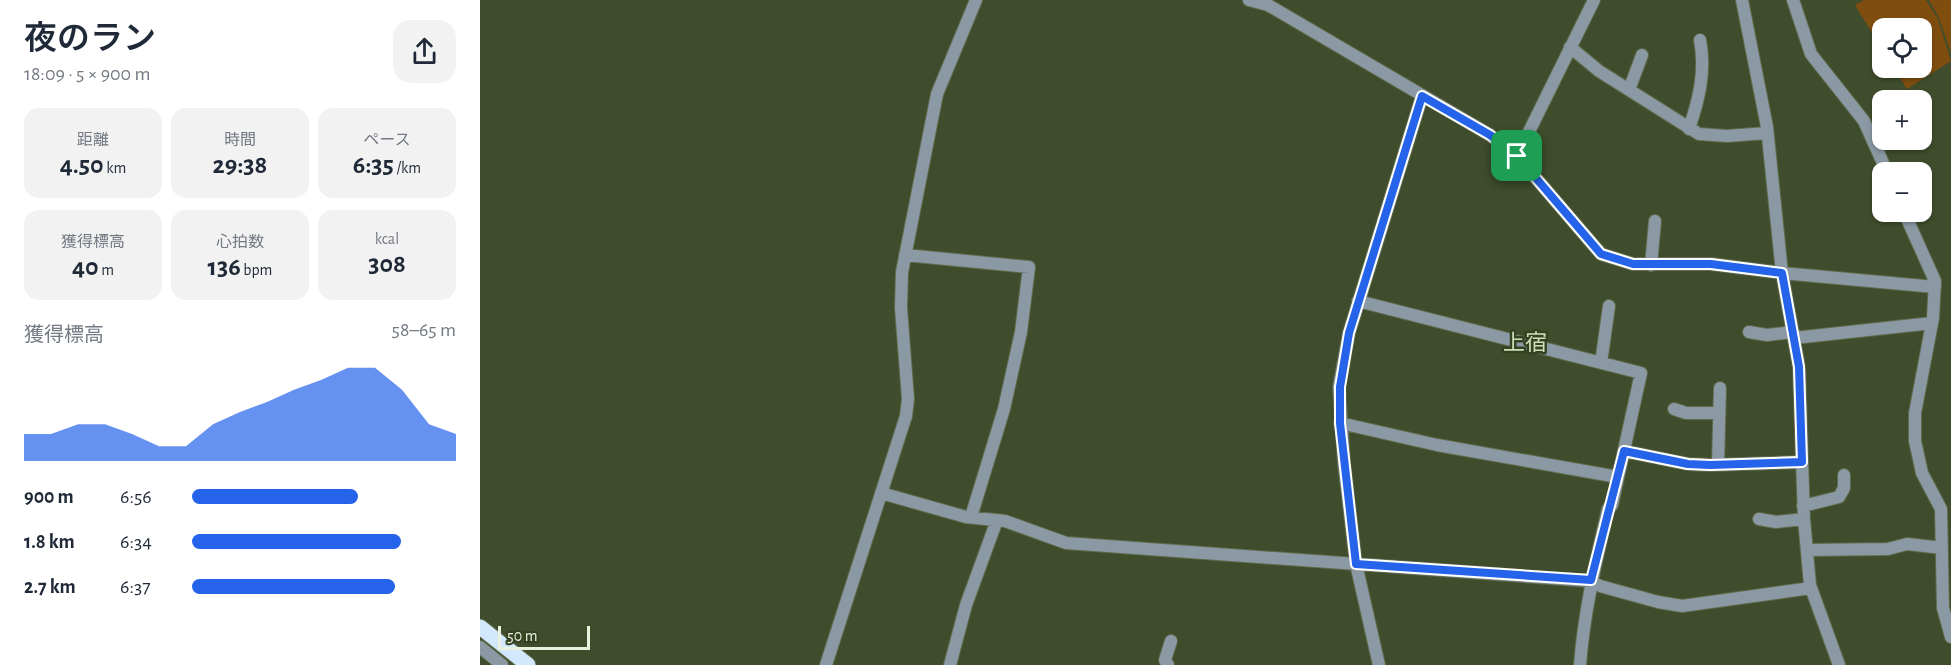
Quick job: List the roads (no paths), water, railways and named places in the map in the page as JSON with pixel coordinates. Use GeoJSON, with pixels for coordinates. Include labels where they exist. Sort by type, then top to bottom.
{"type":"FeatureCollection","features":[{"type":"Feature","properties":{"kind":"main road"},"geometry":{"type":"LineString","coordinates":[[480,627],[528,665]]}},
{"type":"Feature","properties":{"kind":"street"},"geometry":{"type":"LineString","coordinates":[[826,665],[902,433],[908,399],[900,308],[905,255],[937,94],[975,0]]}},
{"type":"Feature","properties":{"kind":"street"},"geometry":{"type":"LineString","coordinates":[[1248,0],[1269,3],[1490,135],[1517,156],[1601,254],[1633,264],[1711,264],[1935,287]]}},
{"type":"Feature","properties":{"kind":"street"},"geometry":{"type":"LineString","coordinates":[[1517,156],[1594,0]]}},
{"type":"Feature","properties":{"kind":"street"},"geometry":{"type":"LineString","coordinates":[[1742,0],[1767,133],[1782,273],[1799,367],[1804,513],[1811,588],[1839,665]]}},
{"type":"Feature","properties":{"kind":"street"},"geometry":{"type":"LineString","coordinates":[[1793,0],[1811,54],[1864,121],[1882,162]]}},
{"type":"Feature","properties":{"kind":"street"},"geometry":{"type":"LineString","coordinates":[[1689,129],[1700,97],[1702,77],[1700,40]]}},
{"type":"Feature","properties":{"kind":"street"},"geometry":{"type":"LineString","coordinates":[[1570,47],[1629,90],[1699,134],[1726,136],[1767,133]]}},
{"type":"Feature","properties":{"kind":"street"},"geometry":{"type":"LineString","coordinates":[[1629,90],[1642,55]]}},
{"type":"Feature","properties":{"kind":"street"},"geometry":{"type":"LineString","coordinates":[[1379,665],[1356,564],[1340,423],[1340,387],[1349,333],[1358,301],[1422,96]]}},
{"type":"Feature","properties":{"kind":"street"},"geometry":{"type":"LineString","coordinates":[[1651,265],[1655,221]]}},
{"type":"Feature","properties":{"kind":"street"},"geometry":{"type":"LineString","coordinates":[[1908,222],[1935,281],[1932,323],[1915,413],[1915,441],[1922,473],[1941,509],[1944,608],[1951,637]]}},
{"type":"Feature","properties":{"kind":"street"},"geometry":{"type":"LineString","coordinates":[[905,255],[1029,267],[1021,332],[1004,409],[971,517]]}},
{"type":"Feature","properties":{"kind":"street"},"geometry":{"type":"LineString","coordinates":[[1358,301],[1641,373],[1618,477],[1591,580],[1583,626],[1580,665]]}},
{"type":"Feature","properties":{"kind":"street"},"geometry":{"type":"LineString","coordinates":[[1601,363],[1609,306]]}},
{"type":"Feature","properties":{"kind":"street"},"geometry":{"type":"LineString","coordinates":[[1749,333],[1793,335],[1932,323]]}},
{"type":"Feature","properties":{"kind":"street"},"geometry":{"type":"LineString","coordinates":[[1718,465],[1720,388]]}},
{"type":"Feature","properties":{"kind":"street"},"geometry":{"type":"LineString","coordinates":[[1674,409],[1686,413],[1719,413]]}},
{"type":"Feature","properties":{"kind":"street"},"geometry":{"type":"LineString","coordinates":[[1340,423],[1437,445],[1618,477]]}},
{"type":"Feature","properties":{"kind":"street"},"geometry":{"type":"LineString","coordinates":[[1624,451],[1688,464],[1802,462]]}},
{"type":"Feature","properties":{"kind":"street"},"geometry":{"type":"LineString","coordinates":[[1759,519],[1776,522],[1804,513],[1839,497],[1844,488],[1844,475]]}},
{"type":"Feature","properties":{"kind":"street"},"geometry":{"type":"LineString","coordinates":[[881,493],[971,517],[997,520],[1066,543],[1591,580],[1600,586],[1658,602],[1682,606],[1811,588]]}},
{"type":"Feature","properties":{"kind":"street"},"geometry":{"type":"LineString","coordinates":[[950,665],[966,605],[997,520]]}},
{"type":"Feature","properties":{"kind":"street"},"geometry":{"type":"LineString","coordinates":[[1807,550],[1888,549],[1907,544],[1942,548]]}},
{"type":"Feature","properties":{"kind":"street"},"geometry":{"type":"LineString","coordinates":[[1168,665],[1165,660],[1171,641]]}},
{"type":"Feature","properties":{"kind":"street"},"geometry":{"type":"LineString","coordinates":[[480,647],[502,665]]}},
{"type":"Feature","properties":{"kind":"district","name":"上宿"},"geometry":{"type":"Point","coordinates":[1525,343]}}]}
